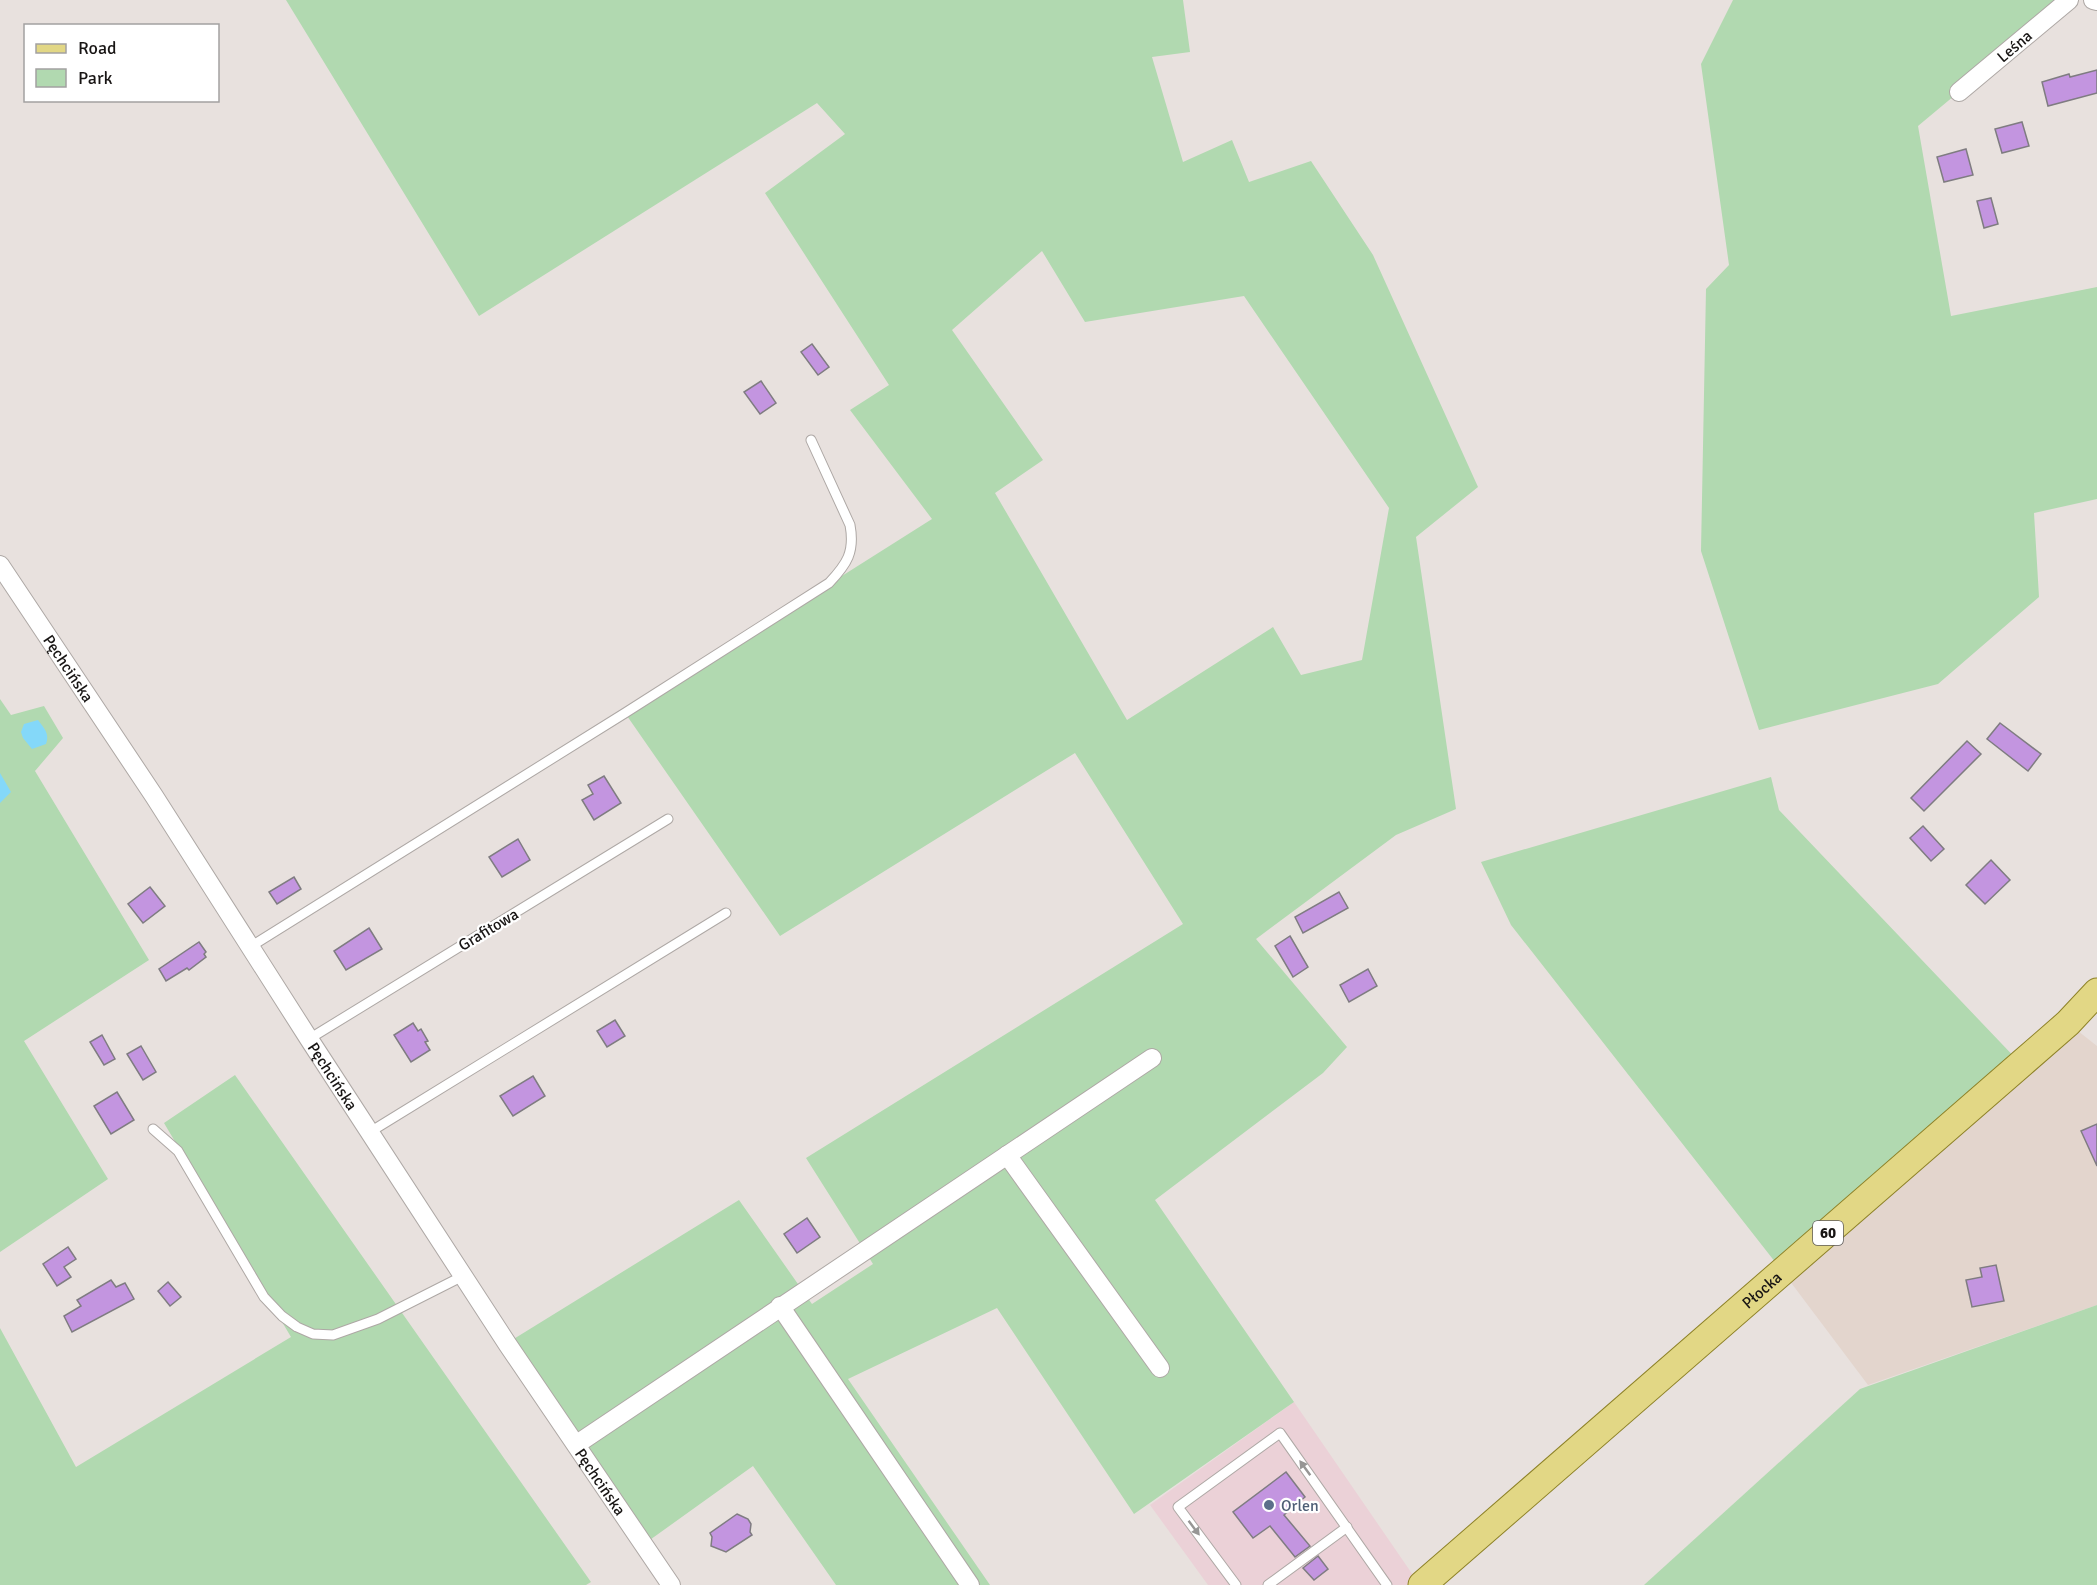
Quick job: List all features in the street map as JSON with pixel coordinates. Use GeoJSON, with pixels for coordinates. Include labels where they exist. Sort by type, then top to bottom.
{"type":"FeatureCollection","features":[{"type":"Feature","properties":{"kind":"main road","name":"Płocka"},"geometry":{"type":"LineString","coordinates":[[1422,1585],[2068,1023],[2097,992]]}},
{"type":"Feature","properties":{"kind":"street","name":"Leśna"},"geometry":{"type":"LineString","coordinates":[[1959,92],[2069,0]]}},
{"type":"Feature","properties":{"kind":"street","name":"Pęchcińska"},"geometry":{"type":"LineString","coordinates":[[0,565],[464,1276],[671,1585]]}},
{"type":"Feature","properties":{"kind":"street"},"geometry":{"type":"LineString","coordinates":[[577,1444],[1152,1058]]}},
{"type":"Feature","properties":{"kind":"street"},"geometry":{"type":"LineString","coordinates":[[1007,1155],[1160,1368]]}},
{"type":"Feature","properties":{"kind":"street"},"geometry":{"type":"LineString","coordinates":[[780,1306],[970,1585]]}},
{"type":"Feature","properties":{"kind":"lane"},"geometry":{"type":"LineString","coordinates":[[250,947],[829,583],[842,568],[853,540],[850,525],[811,440]]}},
{"type":"Feature","properties":{"kind":"lane","name":"Grafitowa"},"geometry":{"type":"LineString","coordinates":[[309,1039],[668,819]]}},
{"type":"Feature","properties":{"kind":"lane"},"geometry":{"type":"LineString","coordinates":[[370,1132],[726,913]]}},
{"type":"Feature","properties":{"kind":"lane"},"geometry":{"type":"LineString","coordinates":[[153,1128],[178,1151],[264,1298],[297,1327],[313,1334],[333,1335],[356,1329],[464,1276]]}},
{"type":"Feature","properties":{"kind":"lane"},"geometry":{"type":"LineString","coordinates":[[1236,1585],[1178,1507],[1280,1434],[1387,1585]]}},
{"type":"Feature","properties":{"kind":"lane"},"geometry":{"type":"LineString","coordinates":[[1268,1585],[1347,1527]]}},
{"type":"Feature","properties":{"kind":"shaded area"},"geometry":{"type":"Polygon","coordinates":[[[2068,1023],[2097,1046],[2097,1305],[1868,1385],[1783,1272],[2068,1023]]]}},
{"type":"Feature","properties":{"kind":"shaded area"},"geometry":{"type":"Polygon","coordinates":[[[1294,1402],[1415,1578],[1407,1585],[1208,1585],[1150,1505],[1294,1402]]]}},
{"type":"Feature","properties":{"kind":"green space"},"geometry":{"type":"Polygon","coordinates":[[[286,0],[1183,0],[1190,52],[1152,57],[1183,162],[1232,140],[1249,182],[1311,161],[1373,255],[1478,487],[1416,537],[1456,809],[1396,835],[1256,939],[1347,1047],[1323,1073],[1155,1200],[1294,1402],[1134,1514],[997,1308],[848,1379],[990,1585],[836,1585],[753,1466],[647,1542],[507,1343],[739,1200],[812,1304],[873,1264],[806,1158],[1183,924],[1075,753],[780,936],[625,713],[932,519],[850,410],[889,385],[765,193],[845,134],[817,103],[479,316],[286,0]],[[1042,251],[952,330],[1043,460],[995,493],[1127,720],[1273,627],[1301,675],[1362,660],[1389,508],[1244,296],[1085,322],[1042,251]]]}},
{"type":"Feature","properties":{"kind":"green space"},"geometry":{"type":"Polygon","coordinates":[[[1733,0],[2069,0],[1918,126],[1951,316],[2097,287],[2097,499],[2034,513],[2039,597],[1938,684],[1759,730],[1701,551],[1706,289],[1729,265],[1701,64],[1733,0]]]}},
{"type":"Feature","properties":{"kind":"green space"},"geometry":{"type":"Polygon","coordinates":[[[0,699],[11,715],[44,706],[63,738],[35,771],[149,960],[24,1041],[108,1179],[0,1252],[0,699]]]}},
{"type":"Feature","properties":{"kind":"green space"},"geometry":{"type":"Polygon","coordinates":[[[1771,777],[1779,810],[2021,1064],[1783,1272],[1511,925],[1481,862],[1771,777]]]}},
{"type":"Feature","properties":{"kind":"green space"},"geometry":{"type":"Polygon","coordinates":[[[235,1075],[591,1582],[586,1585],[0,1585],[0,1328],[76,1467],[291,1337],[164,1123],[235,1075]]]}},
{"type":"Feature","properties":{"kind":"green space"},"geometry":{"type":"Polygon","coordinates":[[[2097,1305],[2097,1585],[1644,1585],[1860,1389],[2097,1305]]]}},
{"type":"Feature","properties":{"kind":"water"},"geometry":{"type":"Polygon","coordinates":[[[38,720],[46,731],[47,740],[46,744],[32,749],[21,732],[24,724],[38,720]]]}},
{"type":"Feature","properties":{"kind":"water"},"geometry":{"type":"Polygon","coordinates":[[[0,773],[11,792],[0,803],[0,773]]]}},
{"type":"Feature","properties":{"kind":"building"},"geometry":{"type":"Polygon","coordinates":[[[2097,70],[2097,93],[2048,106],[2042,82],[2069,74],[2070,77],[2097,70]]]}},
{"type":"Feature","properties":{"kind":"building"},"geometry":{"type":"Polygon","coordinates":[[[2022,122],[2029,146],[2002,153],[1995,129],[2022,122]]]}},
{"type":"Feature","properties":{"kind":"building"},"geometry":{"type":"Polygon","coordinates":[[[1966,149],[1973,175],[1944,182],[1937,157],[1966,149]]]}},
{"type":"Feature","properties":{"kind":"building"},"geometry":{"type":"Polygon","coordinates":[[[1991,198],[1998,224],[1984,228],[1977,201],[1991,198]]]}},
{"type":"Feature","properties":{"kind":"building"},"geometry":{"type":"Polygon","coordinates":[[[812,344],[829,367],[818,375],[801,352],[812,344]]]}},
{"type":"Feature","properties":{"kind":"building"},"geometry":{"type":"Polygon","coordinates":[[[761,381],[776,403],[760,414],[744,392],[761,381]]]}},
{"type":"Feature","properties":{"kind":"building"},"geometry":{"type":"Polygon","coordinates":[[[2000,723],[2041,754],[2028,771],[1987,739],[2000,723]]]}},
{"type":"Feature","properties":{"kind":"building"},"geometry":{"type":"Polygon","coordinates":[[[1967,741],[1981,754],[1924,811],[1911,798],[1967,741]]]}},
{"type":"Feature","properties":{"kind":"building"},"geometry":{"type":"Polygon","coordinates":[[[604,776],[621,803],[594,820],[582,800],[593,794],[588,785],[604,776]]]}},
{"type":"Feature","properties":{"kind":"building"},"geometry":{"type":"Polygon","coordinates":[[[1923,826],[1944,849],[1931,861],[1910,838],[1923,826]]]}},
{"type":"Feature","properties":{"kind":"building"},"geometry":{"type":"Polygon","coordinates":[[[518,839],[530,860],[502,877],[489,857],[518,839]]]}},
{"type":"Feature","properties":{"kind":"building"},"geometry":{"type":"Polygon","coordinates":[[[1991,860],[2010,880],[1985,904],[1966,885],[1991,860]]]}},
{"type":"Feature","properties":{"kind":"building"},"geometry":{"type":"Polygon","coordinates":[[[294,877],[301,889],[277,904],[269,892],[294,877]]]}},
{"type":"Feature","properties":{"kind":"building"},"geometry":{"type":"Polygon","coordinates":[[[150,887],[165,906],[143,923],[128,904],[150,887]]]}},
{"type":"Feature","properties":{"kind":"building"},"geometry":{"type":"Polygon","coordinates":[[[1339,892],[1348,908],[1303,933],[1295,917],[1339,892]]]}},
{"type":"Feature","properties":{"kind":"building"},"geometry":{"type":"Polygon","coordinates":[[[369,928],[382,949],[346,970],[334,951],[369,928]]]}},
{"type":"Feature","properties":{"kind":"building"},"geometry":{"type":"Polygon","coordinates":[[[1290,936],[1308,967],[1293,977],[1275,946],[1290,936]]]}},
{"type":"Feature","properties":{"kind":"building"},"geometry":{"type":"Polygon","coordinates":[[[199,942],[206,952],[204,954],[206,957],[189,970],[187,968],[166,981],[159,969],[199,942]]]}},
{"type":"Feature","properties":{"kind":"building"},"geometry":{"type":"Polygon","coordinates":[[[1368,969],[1377,986],[1349,1002],[1340,985],[1368,969]]]}},
{"type":"Feature","properties":{"kind":"building"},"geometry":{"type":"Polygon","coordinates":[[[615,1020],[625,1036],[607,1047],[597,1031],[615,1020]]]}},
{"type":"Feature","properties":{"kind":"building"},"geometry":{"type":"Polygon","coordinates":[[[413,1023],[418,1031],[421,1029],[430,1050],[411,1062],[394,1035],[413,1023]]]}},
{"type":"Feature","properties":{"kind":"building"},"geometry":{"type":"Polygon","coordinates":[[[102,1035],[115,1059],[104,1065],[90,1042],[102,1035]]]}},
{"type":"Feature","properties":{"kind":"building"},"geometry":{"type":"Polygon","coordinates":[[[141,1046],[156,1072],[143,1080],[127,1054],[141,1046]]]}},
{"type":"Feature","properties":{"kind":"building"},"geometry":{"type":"Polygon","coordinates":[[[533,1076],[545,1096],[513,1116],[500,1096],[533,1076]]]}},
{"type":"Feature","properties":{"kind":"building"},"geometry":{"type":"Polygon","coordinates":[[[117,1092],[134,1120],[111,1134],[94,1106],[117,1092]]]}},
{"type":"Feature","properties":{"kind":"building"},"geometry":{"type":"Polygon","coordinates":[[[2097,1124],[2097,1166],[2081,1131],[2097,1124]]]}},
{"type":"Feature","properties":{"kind":"building"},"geometry":{"type":"Polygon","coordinates":[[[807,1218],[820,1237],[797,1253],[784,1234],[807,1218]]]}},
{"type":"Feature","properties":{"kind":"building"},"geometry":{"type":"Polygon","coordinates":[[[68,1247],[76,1259],[64,1267],[71,1277],[57,1286],[43,1264],[68,1247]]]}},
{"type":"Feature","properties":{"kind":"building"},"geometry":{"type":"Polygon","coordinates":[[[1996,1265],[2004,1301],[1972,1307],[1966,1280],[1982,1277],[1980,1268],[1996,1265]]]}},
{"type":"Feature","properties":{"kind":"building"},"geometry":{"type":"Polygon","coordinates":[[[111,1280],[116,1287],[125,1283],[134,1299],[72,1332],[64,1316],[81,1306],[77,1300],[111,1280]]]}},
{"type":"Feature","properties":{"kind":"building"},"geometry":{"type":"Polygon","coordinates":[[[168,1282],[181,1297],[170,1306],[158,1291],[168,1282]]]}},
{"type":"Feature","properties":{"kind":"building","name":"Orlen"},"geometry":{"type":"Polygon","coordinates":[[[1286,1472],[1305,1497],[1284,1515],[1310,1546],[1295,1557],[1270,1526],[1253,1538],[1233,1512],[1286,1472]]]}},
{"type":"Feature","properties":{"kind":"building"},"geometry":{"type":"Polygon","coordinates":[[[737,1514],[748,1519],[752,1535],[726,1552],[711,1546],[710,1533],[737,1514]]]}},
{"type":"Feature","properties":{"kind":"building"},"geometry":{"type":"Polygon","coordinates":[[[1318,1556],[1328,1569],[1314,1580],[1303,1568],[1318,1556]]]}},
{"type":"Feature","properties":{"kind":"place","name":"Orlen"},"geometry":{"type":"Point","coordinates":[1269,1505]}}]}
